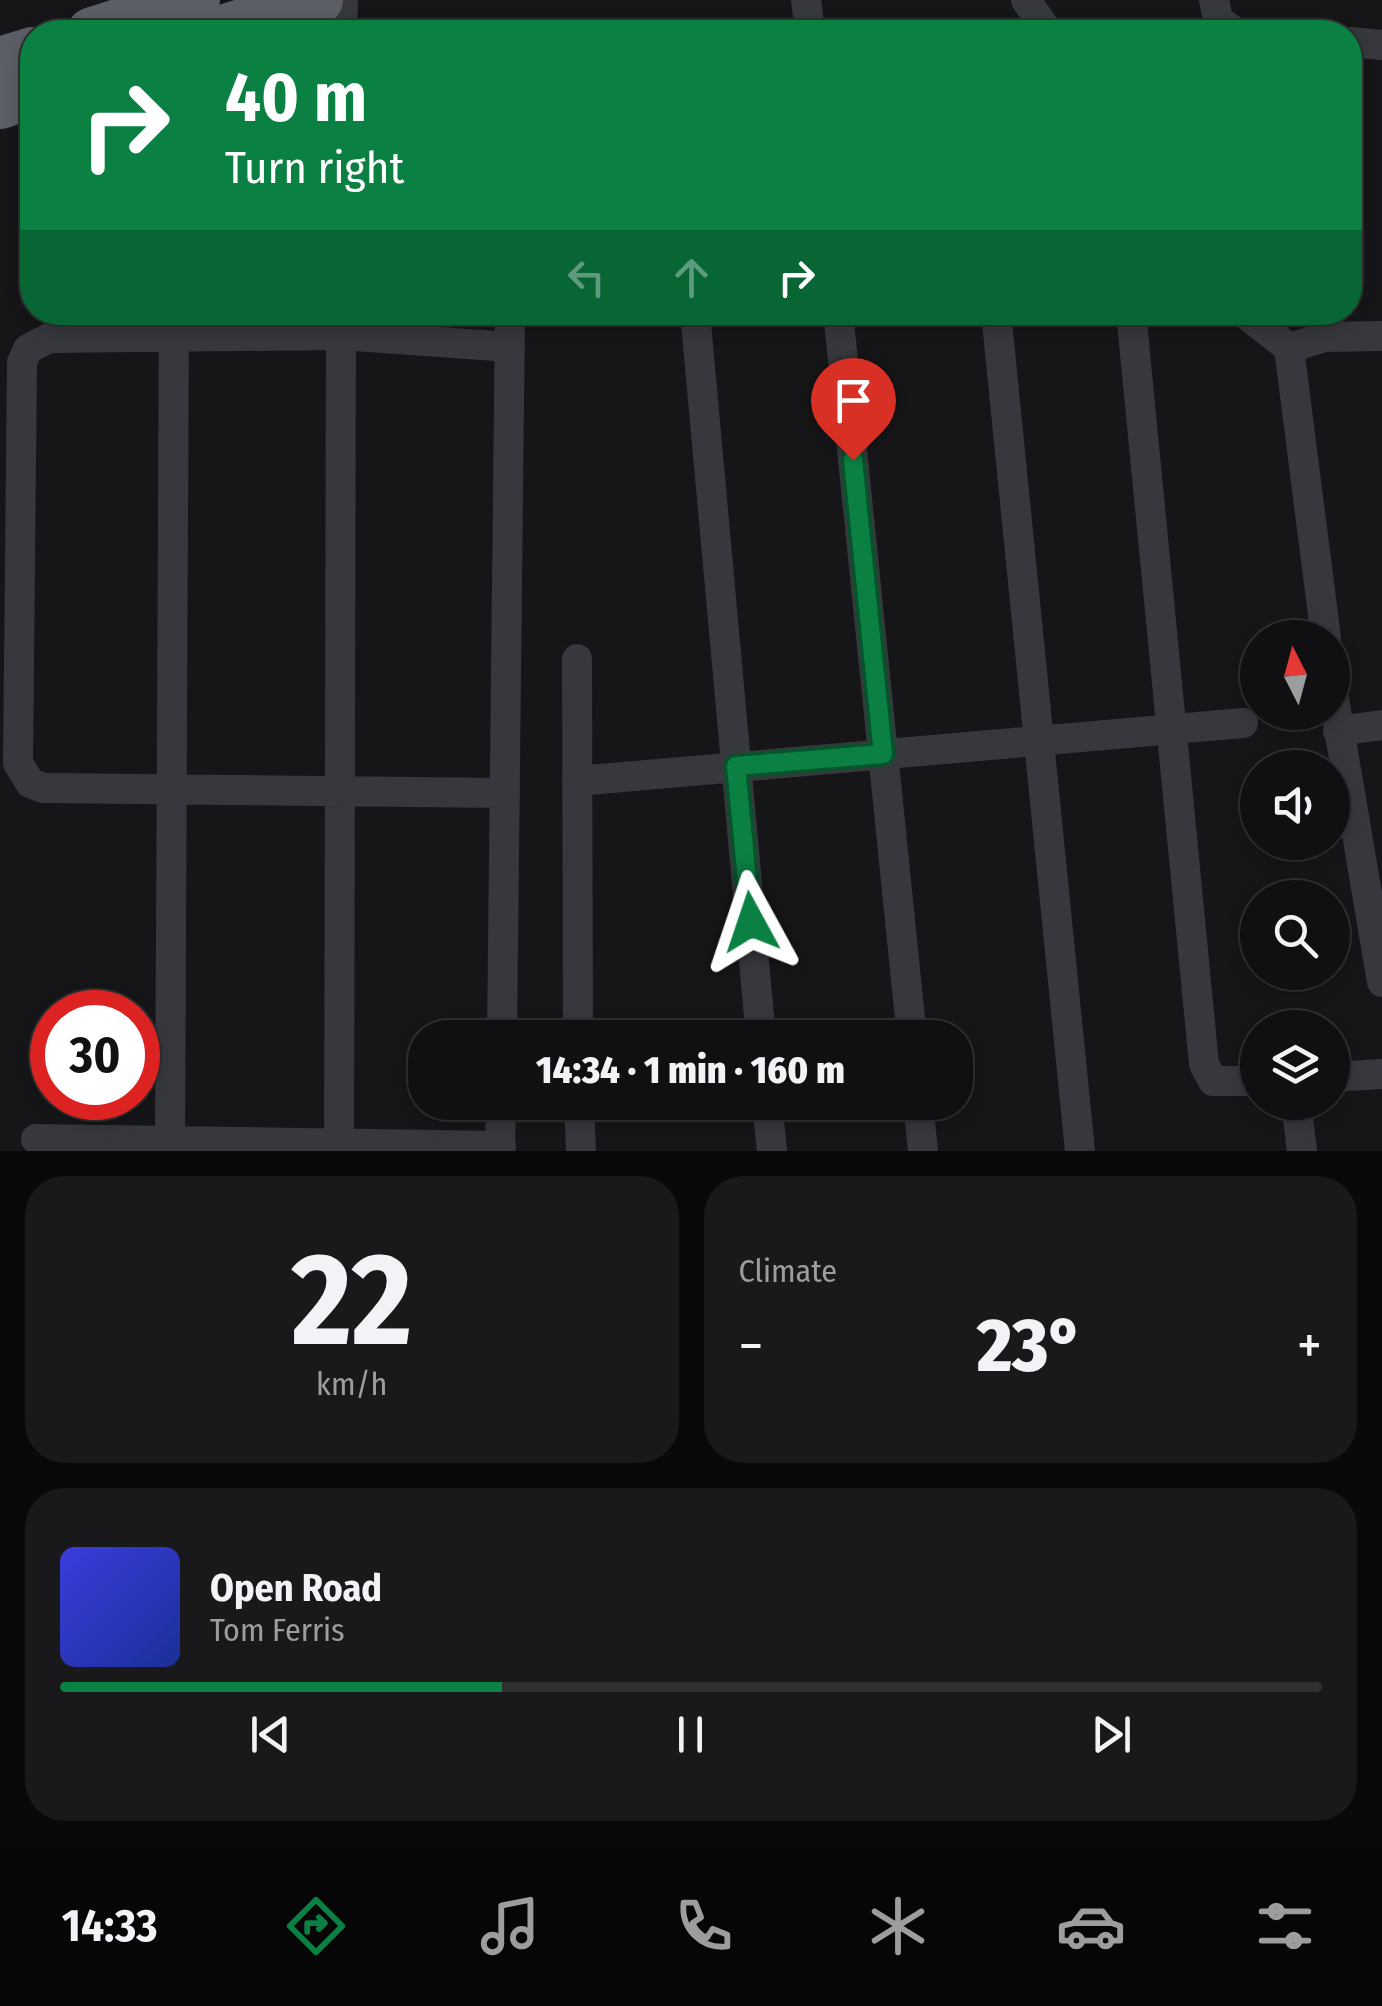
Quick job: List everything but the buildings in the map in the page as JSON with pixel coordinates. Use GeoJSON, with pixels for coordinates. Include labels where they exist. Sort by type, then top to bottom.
{"type":"FeatureCollection","features":[{"type":"Feature","properties":{"kind":"highway"},"geometry":{"type":"LineString","coordinates":[[131,20],[195,0]]}},
{"type":"Feature","properties":{"kind":"highway"},"geometry":{"type":"LineString","coordinates":[[254,20],[318,0]]}},
{"type":"Feature","properties":{"kind":"street"},"geometry":{"type":"LineString","coordinates":[[165,325],[49,338],[28,349],[22,362],[18,763],[30,782],[44,788],[505,792]]}},
{"type":"Feature","properties":{"kind":"street"},"geometry":{"type":"LineString","coordinates":[[170,1142],[174,325]]}},
{"type":"Feature","properties":{"kind":"street"},"geometry":{"type":"LineString","coordinates":[[339,1147],[341,325]]}},
{"type":"Feature","properties":{"kind":"street"},"geometry":{"type":"LineString","coordinates":[[348,325],[510,347]]}},
{"type":"Feature","properties":{"kind":"street"},"geometry":{"type":"LineString","coordinates":[[502,1020],[510,325]]}},
{"type":"Feature","properties":{"kind":"street"},"geometry":{"type":"LineString","coordinates":[[696,325],[759,1020]]}},
{"type":"Feature","properties":{"kind":"street"},"geometry":{"type":"LineString","coordinates":[[839,325],[910,1020]]}},
{"type":"Feature","properties":{"kind":"street"},"geometry":{"type":"LineString","coordinates":[[997,325],[1080,1151]]}},
{"type":"Feature","properties":{"kind":"street"},"geometry":{"type":"LineString","coordinates":[[1133,325],[1204,1064],[1212,1081],[1240,1081]]}},
{"type":"Feature","properties":{"kind":"street"},"geometry":{"type":"LineString","coordinates":[[1259,325],[1288,348],[1324,620]]}},
{"type":"Feature","properties":{"kind":"street"},"geometry":{"type":"LineString","coordinates":[[1288,348],[1324,337],[1382,336]]}},
{"type":"Feature","properties":{"kind":"street"},"geometry":{"type":"LineString","coordinates":[[577,659],[578,1020]]}},
{"type":"Feature","properties":{"kind":"street"},"geometry":{"type":"LineString","coordinates":[[577,781],[1240,723]]}},
{"type":"Feature","properties":{"kind":"street"},"geometry":{"type":"LineString","coordinates":[[1382,725],[1338,732],[1382,982]]}},
{"type":"Feature","properties":{"kind":"street"},"geometry":{"type":"LineString","coordinates":[[1350,1076],[1382,1074]]}},
{"type":"Feature","properties":{"kind":"street"},"geometry":{"type":"LineString","coordinates":[[36,1140],[500,1148],[501,1120]]}},
{"type":"Feature","properties":{"kind":"street"},"geometry":{"type":"LineString","coordinates":[[579,1120],[581,1151]]}},
{"type":"Feature","properties":{"kind":"street"},"geometry":{"type":"LineString","coordinates":[[769,1120],[772,1151]]}},
{"type":"Feature","properties":{"kind":"street"},"geometry":{"type":"LineString","coordinates":[[920,1120],[923,1151]]}},
{"type":"Feature","properties":{"kind":"street"},"geometry":{"type":"LineString","coordinates":[[1298,1120],[1302,1151]]}},
{"type":"Feature","properties":{"kind":"route"},"geometry":{"type":"LineString","coordinates":[[751,922],[736,766],[883,754],[853,460]]}}]}
